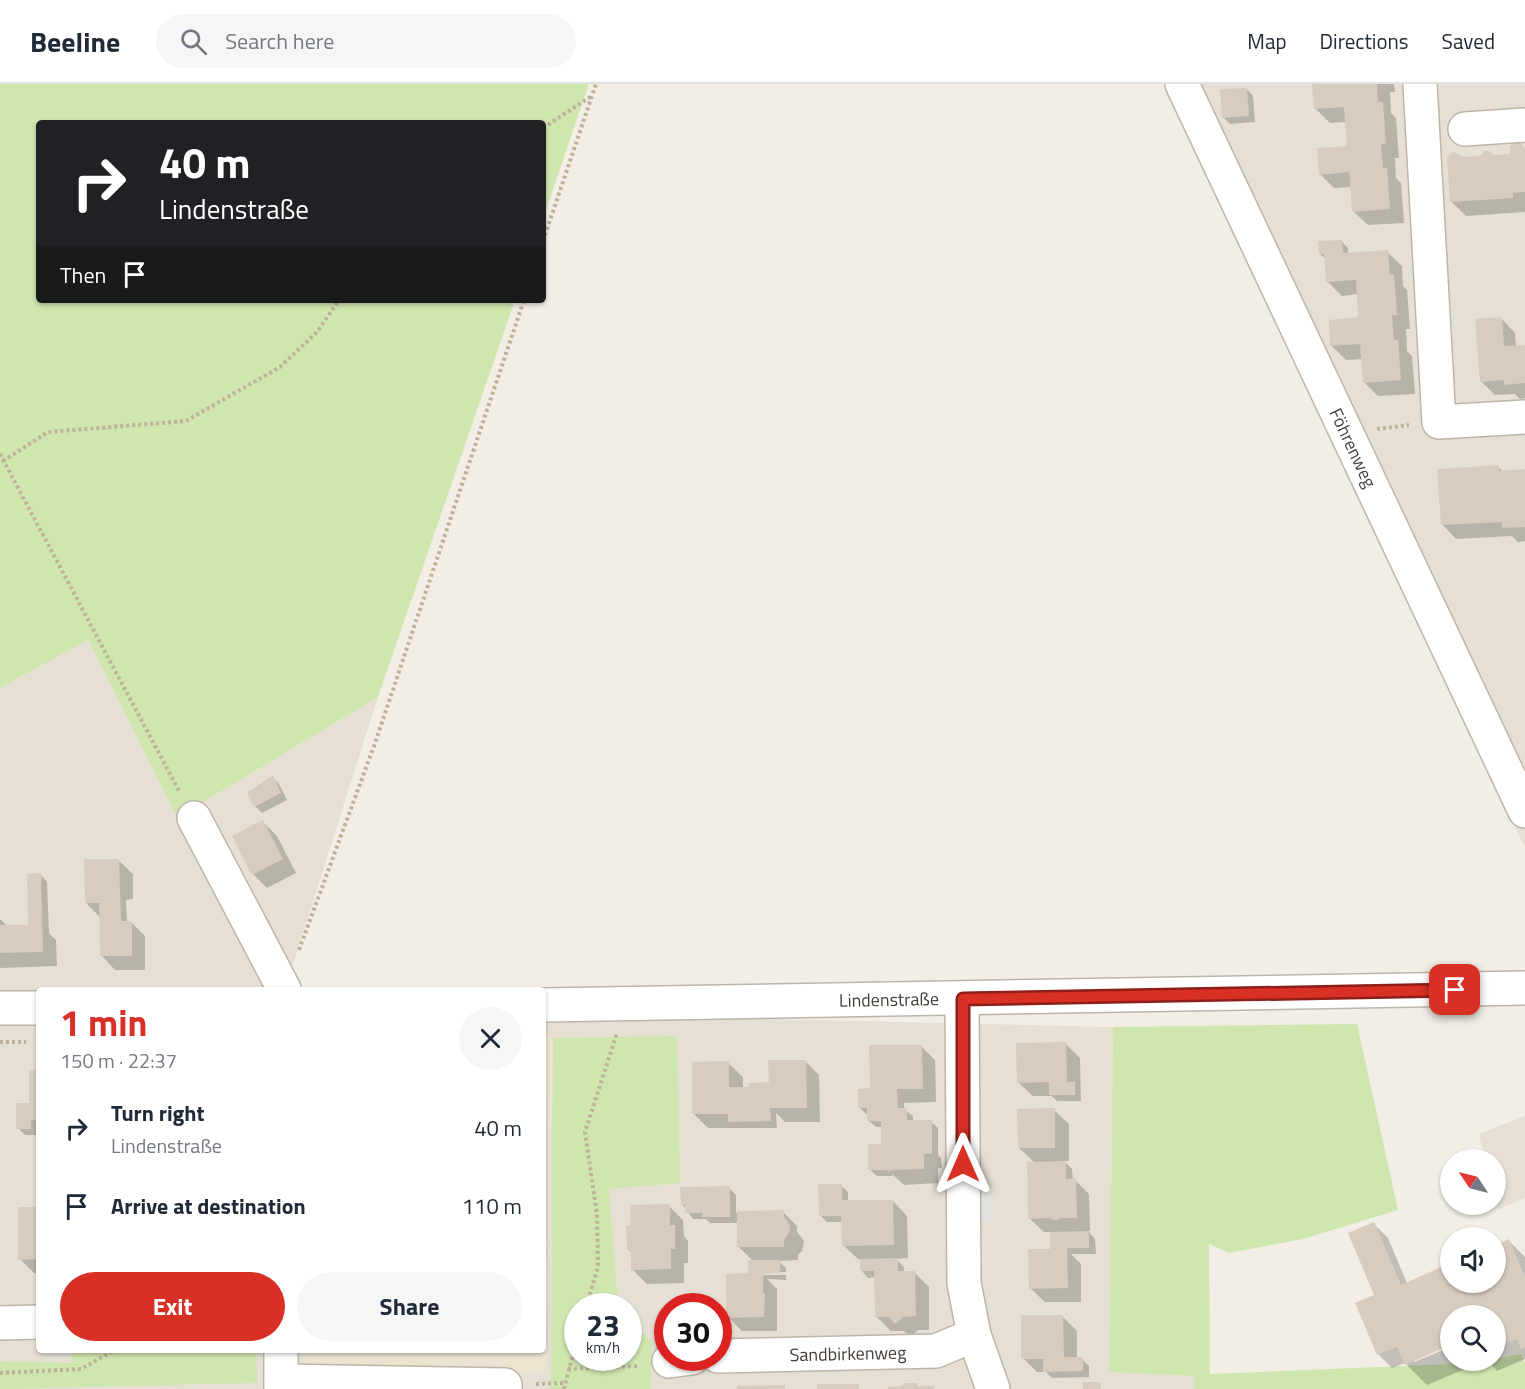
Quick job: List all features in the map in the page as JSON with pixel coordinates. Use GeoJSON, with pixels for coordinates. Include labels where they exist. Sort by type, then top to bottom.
{"type":"FeatureCollection","features":[{"type":"Feature","properties":{"kind":"street","name":"Föhrenweg"},"geometry":{"type":"LineString","coordinates":[[1182,84],[1525,811]]}},
{"type":"Feature","properties":{"kind":"street"},"geometry":{"type":"LineString","coordinates":[[1420,84],[1439,422],[1525,417]]}},
{"type":"Feature","properties":{"kind":"street"},"geometry":{"type":"LineString","coordinates":[[1465,129],[1525,125]]}},
{"type":"Feature","properties":{"kind":"street"},"geometry":{"type":"LineString","coordinates":[[194,818],[283,987]]}},
{"type":"Feature","properties":{"kind":"street","name":"Lindenstraße"},"geometry":{"type":"LineString","coordinates":[[546,1005],[1525,988]]}},
{"type":"Feature","properties":{"kind":"street"},"geometry":{"type":"LineString","coordinates":[[963,999],[964,1283],[974,1335],[993,1389]]}},
{"type":"Feature","properties":{"kind":"street"},"geometry":{"type":"LineString","coordinates":[[0,1008],[36,1008]]}},
{"type":"Feature","properties":{"kind":"street"},"geometry":{"type":"LineString","coordinates":[[0,1323],[36,1322]]}},
{"type":"Feature","properties":{"kind":"street","name":"Sandbirkenweg"},"geometry":{"type":"LineString","coordinates":[[732,1356],[936,1351],[974,1335]]}},
{"type":"Feature","properties":{"kind":"street"},"geometry":{"type":"LineString","coordinates":[[281,1373],[505,1385],[505,1389]]}},
{"type":"Feature","properties":{"kind":"path"},"geometry":{"type":"LineString","coordinates":[[546,233],[596,84]]}},
{"type":"Feature","properties":{"kind":"path"},"geometry":{"type":"LineString","coordinates":[[546,126],[590,97]]}},
{"type":"Feature","properties":{"kind":"path"},"geometry":{"type":"LineString","coordinates":[[3,461],[48,432],[186,421],[280,367],[317,332],[337,303]]}},
{"type":"Feature","properties":{"kind":"path"},"geometry":{"type":"LineString","coordinates":[[285,987],[374,746],[523,303]]}},
{"type":"Feature","properties":{"kind":"path"},"geometry":{"type":"LineString","coordinates":[[1346,432],[1439,422]]}},
{"type":"Feature","properties":{"kind":"path"},"geometry":{"type":"LineString","coordinates":[[0,454],[194,818]]}},
{"type":"Feature","properties":{"kind":"path"},"geometry":{"type":"LineString","coordinates":[[590,1293],[598,1267],[597,1214],[585,1132],[620,1027]]}},
{"type":"Feature","properties":{"kind":"path"},"geometry":{"type":"LineString","coordinates":[[0,1042],[29,1042]]}},
{"type":"Feature","properties":{"kind":"path"},"geometry":{"type":"LineString","coordinates":[[0,1373],[81,1369],[110,1353]]}},
{"type":"Feature","properties":{"kind":"path"},"geometry":{"type":"LineString","coordinates":[[564,1389],[568,1371]]}},
{"type":"Feature","properties":{"kind":"shaded area"},"geometry":{"type":"Polygon","coordinates":[[[1168,84],[1525,84],[1525,848],[1168,84]]]}},
{"type":"Feature","properties":{"kind":"shaded area"},"geometry":{"type":"Polygon","coordinates":[[[88,640],[177,818],[378,697],[286,987],[36,987],[36,1353],[546,1353],[546,1014],[1113,1027],[1109,1372],[1194,1376],[1194,1389],[0,1389],[0,688],[88,640]]]}},
{"type":"Feature","properties":{"kind":"shaded area"},"geometry":{"type":"Polygon","coordinates":[[[546,1035],[553,1035],[547,1372],[302,1375],[302,1353],[546,1353],[546,1035]]]}},
{"type":"Feature","properties":{"kind":"shaded area"},"geometry":{"type":"Polygon","coordinates":[[[1525,1116],[1525,1198],[1506,1206],[1506,1149],[1483,1149],[1479,1134],[1525,1116]]]}},
{"type":"Feature","properties":{"kind":"shaded area"},"geometry":{"type":"Polygon","coordinates":[[[972,1189],[992,1189],[992,1222],[972,1222],[972,1189]]]}},
{"type":"Feature","properties":{"kind":"green space"},"geometry":{"type":"Polygon","coordinates":[[[0,84],[589,84],[546,210],[546,120],[36,120],[36,303],[514,303],[378,697],[177,818],[88,640],[0,688],[0,84]]]}},
{"type":"Feature","properties":{"kind":"green space"},"geometry":{"type":"Polygon","coordinates":[[[1357,1024],[1398,1210],[1303,1239],[1229,1253],[1209,1244],[1210,1374],[1440,1364],[1440,1371],[1506,1371],[1506,1357],[1521,1354],[1525,1363],[1525,1389],[1194,1389],[1194,1376],[1109,1372],[1113,1027],[1357,1024]]]}},
{"type":"Feature","properties":{"kind":"green space"},"geometry":{"type":"Polygon","coordinates":[[[677,1036],[680,1183],[609,1189],[617,1293],[564,1293],[564,1371],[642,1371],[642,1333],[652,1341],[651,1389],[551,1389],[553,1038],[677,1036]]]}},
{"type":"Feature","properties":{"kind":"green space"},"geometry":{"type":"Polygon","coordinates":[[[73,1353],[256,1353],[257,1383],[0,1389],[0,1361],[72,1363],[73,1353]]]}},
{"type":"Feature","properties":{"kind":"building"},"geometry":{"type":"Polygon","coordinates":[[[1312,84],[1377,84],[1378,102],[1383,102],[1386,144],[1381,144],[1383,168],[1387,168],[1390,209],[1352,212],[1349,172],[1319,175],[1317,148],[1347,146],[1344,107],[1314,109],[1312,84]]]}},
{"type":"Feature","properties":{"kind":"building"},"geometry":{"type":"Polygon","coordinates":[[[1247,88],[1249,116],[1222,118],[1220,89],[1247,88]]]}},
{"type":"Feature","properties":{"kind":"building"},"geometry":{"type":"Polygon","coordinates":[[[1514,143],[1521,143],[1525,148],[1525,192],[1513,193],[1513,198],[1450,202],[1447,158],[1449,155],[1454,152],[1463,157],[1480,156],[1486,150],[1494,155],[1510,154],[1510,146],[1514,143]]]}},
{"type":"Feature","properties":{"kind":"building"},"geometry":{"type":"Polygon","coordinates":[[[1342,240],[1343,253],[1388,250],[1390,275],[1394,274],[1397,315],[1392,315],[1394,340],[1398,340],[1401,380],[1363,383],[1360,344],[1330,346],[1329,320],[1358,317],[1356,280],[1326,282],[1324,254],[1319,254],[1318,241],[1342,240]]]}},
{"type":"Feature","properties":{"kind":"building"},"geometry":{"type":"Polygon","coordinates":[[[1502,317],[1504,346],[1525,345],[1525,383],[1504,385],[1504,380],[1480,382],[1475,319],[1502,317]]]}},
{"type":"Feature","properties":{"kind":"building"},"geometry":{"type":"Polygon","coordinates":[[[1499,465],[1499,471],[1525,469],[1525,527],[1502,528],[1502,522],[1441,525],[1437,469],[1499,465]]]}},
{"type":"Feature","properties":{"kind":"building"},"geometry":{"type":"Polygon","coordinates":[[[273,775],[281,793],[254,807],[247,793],[273,775]]]}},
{"type":"Feature","properties":{"kind":"building"},"geometry":{"type":"Polygon","coordinates":[[[263,820],[283,859],[252,875],[232,836],[263,820]]]}},
{"type":"Feature","properties":{"kind":"building"},"geometry":{"type":"Polygon","coordinates":[[[84,859],[119,859],[121,921],[132,921],[132,956],[100,956],[99,903],[85,903],[84,859]]]}},
{"type":"Feature","properties":{"kind":"building"},"geometry":{"type":"Polygon","coordinates":[[[41,873],[43,952],[0,953],[0,925],[28,925],[27,874],[41,873]]]}},
{"type":"Feature","properties":{"kind":"building"},"geometry":{"type":"Polygon","coordinates":[[[1066,1042],[1067,1082],[1075,1082],[1075,1095],[1049,1095],[1049,1082],[1017,1083],[1016,1043],[1066,1042]]]}},
{"type":"Feature","properties":{"kind":"building"},"geometry":{"type":"Polygon","coordinates":[[[869,1045],[922,1045],[923,1089],[897,1089],[898,1108],[907,1108],[907,1120],[932,1120],[932,1154],[924,1154],[924,1169],[890,1170],[890,1172],[868,1170],[868,1144],[881,1144],[881,1121],[867,1121],[867,1108],[858,1108],[858,1089],[870,1088],[869,1045]]]}},
{"type":"Feature","properties":{"kind":"building"},"geometry":{"type":"Polygon","coordinates":[[[768,1060],[806,1060],[807,1108],[770,1108],[771,1121],[728,1122],[728,1114],[692,1114],[692,1062],[729,1061],[729,1087],[749,1087],[749,1083],[769,1082],[768,1060]]]}},
{"type":"Feature","properties":{"kind":"building"},"geometry":{"type":"Polygon","coordinates":[[[29,1070],[36,1070],[36,1120],[31,1120],[31,1129],[16,1129],[16,1103],[29,1103],[29,1070]]]}},
{"type":"Feature","properties":{"kind":"building"},"geometry":{"type":"Polygon","coordinates":[[[1055,1108],[1055,1148],[1018,1148],[1017,1109],[1055,1108]]]}},
{"type":"Feature","properties":{"kind":"building"},"geometry":{"type":"Polygon","coordinates":[[[1066,1161],[1066,1179],[1076,1178],[1077,1218],[1028,1219],[1027,1162],[1066,1161]]]}},
{"type":"Feature","properties":{"kind":"building"},"geometry":{"type":"Polygon","coordinates":[[[818,1184],[842,1184],[842,1200],[893,1200],[894,1245],[842,1246],[841,1216],[819,1216],[818,1184]]]}},
{"type":"Feature","properties":{"kind":"building"},"geometry":{"type":"Polygon","coordinates":[[[730,1186],[730,1217],[702,1217],[702,1213],[685,1213],[685,1205],[681,1205],[680,1187],[730,1186]]]}},
{"type":"Feature","properties":{"kind":"building"},"geometry":{"type":"Polygon","coordinates":[[[670,1204],[670,1225],[675,1225],[675,1249],[671,1249],[671,1269],[631,1270],[631,1250],[627,1250],[626,1226],[631,1225],[630,1205],[670,1204]]]}},
{"type":"Feature","properties":{"kind":"building"},"geometry":{"type":"Polygon","coordinates":[[[18,1207],[36,1207],[36,1259],[18,1260],[18,1207]]]}},
{"type":"Feature","properties":{"kind":"building"},"geometry":{"type":"Polygon","coordinates":[[[784,1210],[790,1231],[784,1240],[784,1247],[737,1247],[737,1211],[784,1210]]]}},
{"type":"Feature","properties":{"kind":"building"},"geometry":{"type":"Polygon","coordinates":[[[1374,1222],[1401,1285],[1440,1267],[1440,1293],[1506,1293],[1506,1240],[1509,1239],[1525,1277],[1525,1347],[1521,1349],[1517,1339],[1507,1343],[1506,1305],[1440,1305],[1440,1349],[1405,1365],[1397,1347],[1377,1355],[1355,1303],[1374,1295],[1348,1233],[1374,1222]]]}},
{"type":"Feature","properties":{"kind":"building"},"geometry":{"type":"Polygon","coordinates":[[[1089,1231],[1089,1248],[1067,1248],[1068,1288],[1029,1289],[1028,1249],[1050,1249],[1050,1232],[1089,1231]]]}},
{"type":"Feature","properties":{"kind":"building"},"geometry":{"type":"Polygon","coordinates":[[[898,1258],[898,1271],[915,1271],[916,1316],[903,1317],[895,1324],[889,1317],[875,1317],[874,1271],[860,1271],[860,1259],[898,1258]]]}},
{"type":"Feature","properties":{"kind":"building"},"geometry":{"type":"Polygon","coordinates":[[[748,1260],[780,1260],[780,1273],[763,1274],[764,1317],[732,1318],[732,1293],[726,1293],[726,1274],[748,1273],[748,1260]]]}},
{"type":"Feature","properties":{"kind":"building"},"geometry":{"type":"Polygon","coordinates":[[[1021,1315],[1063,1315],[1064,1357],[1083,1357],[1083,1371],[1043,1372],[1043,1359],[1021,1359],[1021,1315]]]}},
{"type":"Feature","properties":{"kind":"building"},"geometry":{"type":"Polygon","coordinates":[[[1082,1382],[1100,1382],[1101,1389],[1083,1389],[1082,1382]]]}},
{"type":"Feature","properties":{"kind":"building"},"geometry":{"type":"Polygon","coordinates":[[[903,1383],[934,1386],[934,1389],[888,1389],[887,1387],[903,1386],[903,1383]]]}},
{"type":"Feature","properties":{"kind":"building"},"geometry":{"type":"Polygon","coordinates":[[[817,1384],[859,1384],[859,1389],[817,1389],[817,1384]]]}},
{"type":"Feature","properties":{"kind":"building"},"geometry":{"type":"Polygon","coordinates":[[[785,1385],[785,1389],[737,1389],[737,1386],[785,1385]]]}},
{"type":"Feature","properties":{"kind":"route"},"geometry":{"type":"LineString","coordinates":[[963,1164],[963,999],[1455,990]]}}]}
